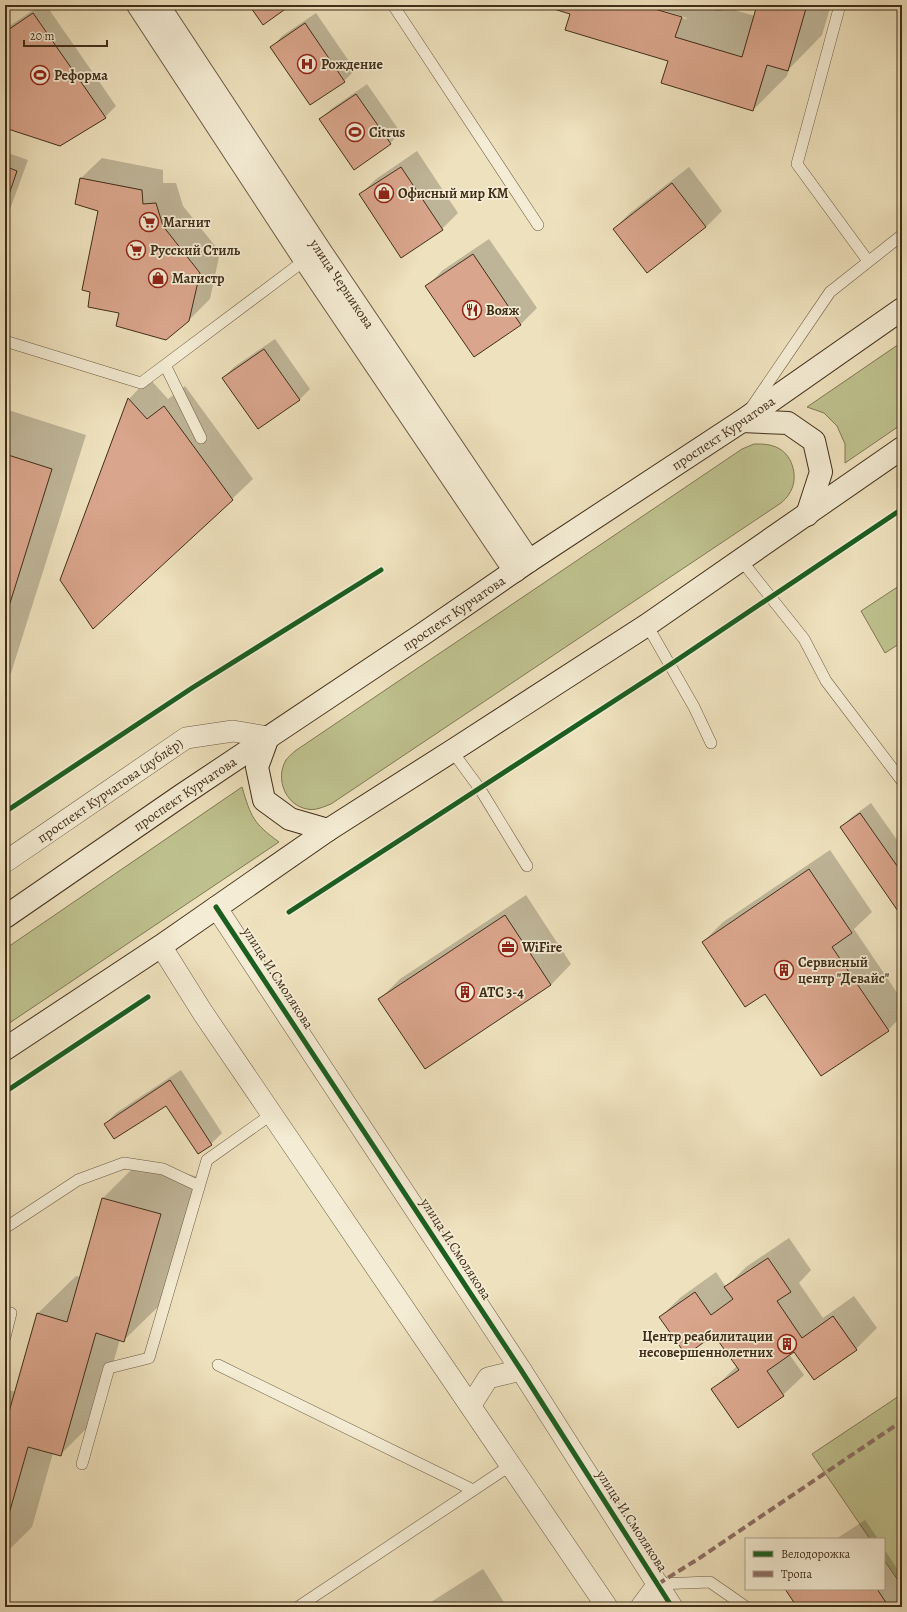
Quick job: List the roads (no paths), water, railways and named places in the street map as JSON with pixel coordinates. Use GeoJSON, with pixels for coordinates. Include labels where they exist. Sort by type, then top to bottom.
{"type":"FeatureCollection","features":[{"type":"Feature","properties":{"kind":"main road","name":"улица Черникова"},"geometry":{"type":"LineString","coordinates":[[138,5],[305,260],[522,566]]}},
{"type":"Feature","properties":{"kind":"main road","name":"улица Черникова"},"geometry":{"type":"LineString","coordinates":[[158,5],[321,252],[522,566]]}},
{"type":"Feature","properties":{"kind":"main road","name":"проспект Курчатова"},"geometry":{"type":"LineString","coordinates":[[5,917],[522,566],[742,421],[902,309]]}},
{"type":"Feature","properties":{"kind":"main road"},"geometry":{"type":"LineString","coordinates":[[742,421],[788,423],[814,441],[821,472],[807,515]]}},
{"type":"Feature","properties":{"kind":"main road"},"geometry":{"type":"LineString","coordinates":[[5,1049],[161,946],[328,830],[648,625],[902,448]]}},
{"type":"Feature","properties":{"kind":"main road"},"geometry":{"type":"LineString","coordinates":[[268,737],[257,767],[264,800],[290,819],[328,830]]}},
{"type":"Feature","properties":{"kind":"street","name":"проспект Курчатова (дублёр)"},"geometry":{"type":"LineString","coordinates":[[5,862],[186,738],[233,731],[268,737]]}},
{"type":"Feature","properties":{"kind":"street","name":"улица И.Смолякова"},"geometry":{"type":"LineString","coordinates":[[216,907],[520,1370],[672,1607]]}},
{"type":"Feature","properties":{"kind":"street"},"geometry":{"type":"LineString","coordinates":[[161,946],[203,1013],[607,1607]]}},
{"type":"Feature","properties":{"kind":"street"},"geometry":{"type":"LineString","coordinates":[[471,1405],[488,1378],[520,1370]]}},
{"type":"Feature","properties":{"kind":"street"},"geometry":{"type":"LineString","coordinates":[[641,1607],[658,1584]]}},
{"type":"Feature","properties":{"kind":"lane"},"geometry":{"type":"LineString","coordinates":[[393,5],[538,225]]}},
{"type":"Feature","properties":{"kind":"lane"},"geometry":{"type":"LineString","coordinates":[[840,5],[797,164],[868,261]]}},
{"type":"Feature","properties":{"kind":"lane"},"geometry":{"type":"LineString","coordinates":[[742,421],[830,292],[902,235]]}},
{"type":"Feature","properties":{"kind":"lane"},"geometry":{"type":"LineString","coordinates":[[5,341],[141,383],[305,260]]}},
{"type":"Feature","properties":{"kind":"lane"},"geometry":{"type":"LineString","coordinates":[[165,365],[201,438]]}},
{"type":"Feature","properties":{"kind":"lane"},"geometry":{"type":"LineString","coordinates":[[741,560],[804,639],[826,681],[902,781]]}},
{"type":"Feature","properties":{"kind":"lane"},"geometry":{"type":"LineString","coordinates":[[648,625],[694,707],[710,743]]}},
{"type":"Feature","properties":{"kind":"lane"},"geometry":{"type":"LineString","coordinates":[[452,751],[480,789],[527,866]]}},
{"type":"Feature","properties":{"kind":"lane"},"geometry":{"type":"LineString","coordinates":[[82,1464],[109,1368],[149,1358],[207,1160],[272,1114]]}},
{"type":"Feature","properties":{"kind":"lane"},"geometry":{"type":"LineString","coordinates":[[5,1228],[78,1180],[124,1163],[163,1169],[199,1186]]}},
{"type":"Feature","properties":{"kind":"lane"},"geometry":{"type":"LineString","coordinates":[[5,1337],[11,1313]]}},
{"type":"Feature","properties":{"kind":"lane"},"geometry":{"type":"LineString","coordinates":[[218,1366],[473,1490]]}},
{"type":"Feature","properties":{"kind":"lane"},"geometry":{"type":"LineString","coordinates":[[298,1607],[510,1465]]}},
{"type":"Feature","properties":{"kind":"lane"},"geometry":{"type":"LineString","coordinates":[[658,1584],[710,1582],[746,1607]]}},
{"type":"Feature","properties":{"kind":"place","name":"Рождение"},"geometry":{"type":"Point","coordinates":[307,64]}},
{"type":"Feature","properties":{"kind":"place","name":"Реформа"},"geometry":{"type":"Point","coordinates":[40,75]}},
{"type":"Feature","properties":{"kind":"place","name":"Citrus"},"geometry":{"type":"Point","coordinates":[355,132]}},
{"type":"Feature","properties":{"kind":"place","name":"Офисный мир КМ"},"geometry":{"type":"Point","coordinates":[384,193]}},
{"type":"Feature","properties":{"kind":"place","name":"Магнит"},"geometry":{"type":"Point","coordinates":[149,222]}},
{"type":"Feature","properties":{"kind":"place","name":"Русский Стиль"},"geometry":{"type":"Point","coordinates":[136,250]}},
{"type":"Feature","properties":{"kind":"place","name":"Магистр"},"geometry":{"type":"Point","coordinates":[158,278]}},
{"type":"Feature","properties":{"kind":"place","name":"Вояж"},"geometry":{"type":"Point","coordinates":[472,310]}},
{"type":"Feature","properties":{"kind":"place","name":"WiFire"},"geometry":{"type":"Point","coordinates":[508,947]}},
{"type":"Feature","properties":{"kind":"place","name":"Сервисный центр \"Девайс\""},"geometry":{"type":"Point","coordinates":[784,970]}},
{"type":"Feature","properties":{"kind":"place","name":"АТС 3-4"},"geometry":{"type":"Point","coordinates":[465,992]}},
{"type":"Feature","properties":{"kind":"place","name":"Центр реабилитации несовершеннолетних"},"geometry":{"type":"Point","coordinates":[787,1344]}}]}
